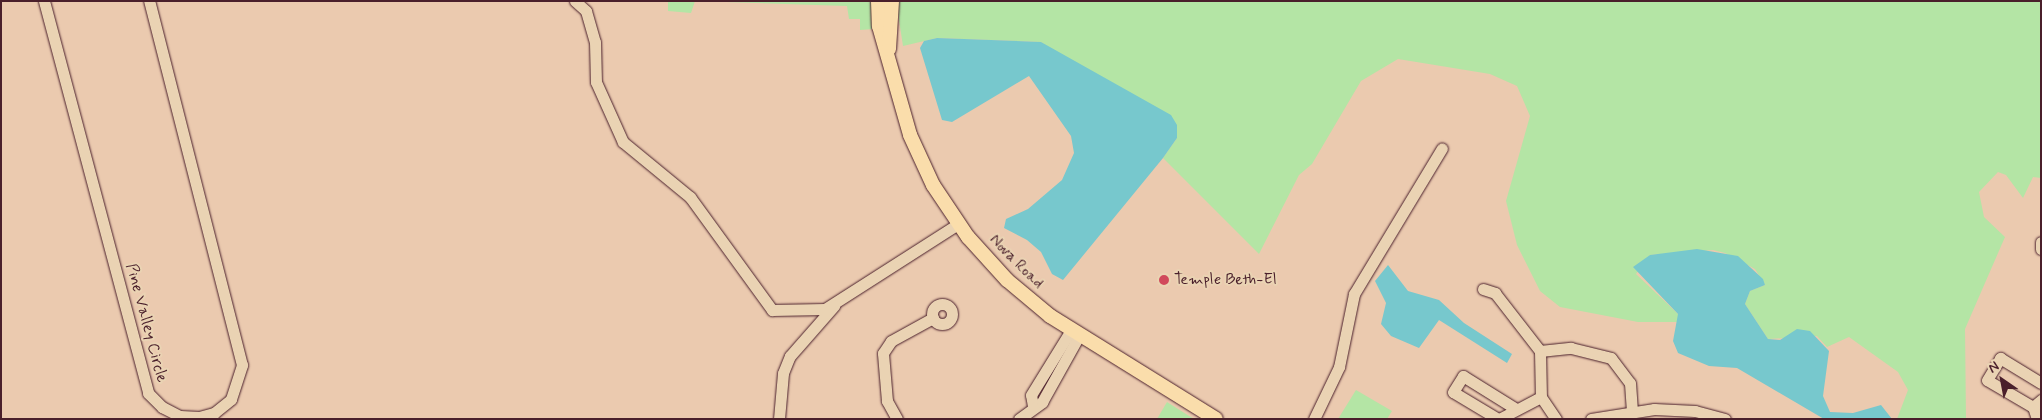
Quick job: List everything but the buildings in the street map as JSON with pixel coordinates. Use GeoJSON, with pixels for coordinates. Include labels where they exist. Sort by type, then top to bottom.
{"type":"FeatureCollection","features":[{"type":"Feature","properties":{"kind":"main road","name":"Nova Road"},"geometry":{"type":"LineString","coordinates":[[878,1],[879,26],[889,50],[910,135],[958,224],[1007,280],[1075,332],[1216,419]]}},
{"type":"Feature","properties":{"kind":"main road","name":"Nova Road"},"geometry":{"type":"LineString","coordinates":[[889,50],[892,1]]}},
{"type":"Feature","properties":{"kind":"street","name":"Pine Valley Circle"},"geometry":{"type":"LineString","coordinates":[[44,1],[148,393],[162,407],[180,416],[199,417],[214,413],[231,399],[242,365],[149,1]]}},
{"type":"Feature","properties":{"kind":"street"},"geometry":{"type":"LineString","coordinates":[[575,1],[586,11],[595,42],[596,82],[623,142],[690,197],[772,310],[825,309],[958,224]]}},
{"type":"Feature","properties":{"kind":"street"},"geometry":{"type":"LineString","coordinates":[[1314,419],[1340,367],[1354,294],[1442,148]]}},
{"type":"Feature","properties":{"kind":"street"},"geometry":{"type":"LineString","coordinates":[[2041,242],[2041,248]]}},
{"type":"Feature","properties":{"kind":"street"},"geometry":{"type":"LineString","coordinates":[[1483,289],[1495,293],[1540,351],[1541,397],[1556,419]]}},
{"type":"Feature","properties":{"kind":"street"},"geometry":{"type":"LineString","coordinates":[[779,419],[783,372],[790,356],[838,301]]}},
{"type":"Feature","properties":{"kind":"street"},"geometry":{"type":"LineString","coordinates":[[897,419],[888,401],[883,353],[891,341],[933,318]]}},
{"type":"Feature","properties":{"kind":"street"},"geometry":{"type":"LineString","coordinates":[[1033,406],[1031,395],[1048,367],[1075,332]]}},
{"type":"Feature","properties":{"kind":"street"},"geometry":{"type":"LineString","coordinates":[[1019,419],[1033,406],[1042,402],[1059,374],[1075,332]]}},
{"type":"Feature","properties":{"kind":"street"},"geometry":{"type":"LineString","coordinates":[[1540,351],[1571,348],[1611,358],[1630,383],[1636,413]]}},
{"type":"Feature","properties":{"kind":"street"},"geometry":{"type":"LineString","coordinates":[[2036,412],[1988,380],[2000,358],[2041,383]]}},
{"type":"Feature","properties":{"kind":"street"},"geometry":{"type":"LineString","coordinates":[[1048,367],[1059,374]]}},
{"type":"Feature","properties":{"kind":"street"},"geometry":{"type":"LineString","coordinates":[[1516,409],[1463,376],[1453,392],[1499,419],[1541,397]]}},
{"type":"Feature","properties":{"kind":"street"},"geometry":{"type":"LineString","coordinates":[[1592,419],[1636,413],[1695,411],[1725,419]]}},
{"type":"Feature","properties":{"kind":"green space"},"geometry":{"type":"Polygon","coordinates":[[[668,1],[695,1],[691,13],[668,11],[668,1]]]}},
{"type":"Feature","properties":{"kind":"green space"},"geometry":{"type":"Polygon","coordinates":[[[695,1],[874,1],[874,29],[860,30],[860,19],[849,19],[847,6],[695,1]]]}},
{"type":"Feature","properties":{"kind":"green space"},"geometry":{"type":"Polygon","coordinates":[[[896,1],[2041,1],[2041,178],[2033,177],[2023,198],[2006,175],[1998,172],[1979,192],[1984,217],[2005,237],[1965,329],[1966,419],[1897,419],[1908,390],[1898,372],[1849,337],[1827,347],[1817,336],[1768,339],[1745,304],[1750,291],[1765,285],[1755,269],[1725,253],[1713,250],[1650,255],[1636,274],[1678,314],[1678,322],[1638,322],[1560,307],[1540,291],[1517,245],[1506,201],[1530,116],[1517,86],[1490,74],[1398,59],[1361,81],[1312,164],[1299,175],[1259,254],[1163,158],[1177,138],[1041,42],[937,38],[903,46],[896,1]]]}},
{"type":"Feature","properties":{"kind":"green space"},"geometry":{"type":"Polygon","coordinates":[[[1356,390],[1392,411],[1387,419],[1338,419],[1356,390]]]}},
{"type":"Feature","properties":{"kind":"green space"},"geometry":{"type":"Polygon","coordinates":[[[1167,402],[1194,419],[1157,419],[1167,402]]]}},
{"type":"Feature","properties":{"kind":"water"},"geometry":{"type":"Polygon","coordinates":[[[937,38],[1041,42],[1171,115],[1177,125],[1177,138],[1163,158],[1063,280],[1052,274],[1041,252],[1027,240],[1004,228],[1006,219],[1028,209],[1062,180],[1074,153],[1071,136],[1029,76],[952,122],[942,120],[920,48],[924,41],[937,38]]]}},
{"type":"Feature","properties":{"kind":"water"},"geometry":{"type":"Polygon","coordinates":[[[1697,249],[1738,256],[1763,279],[1765,285],[1750,291],[1745,304],[1768,339],[1780,340],[1797,329],[1810,331],[1829,351],[1823,396],[1830,412],[1853,413],[1881,405],[1892,419],[1824,419],[1737,368],[1709,366],[1678,353],[1673,341],[1678,314],[1633,267],[1650,255],[1697,249]]]}},
{"type":"Feature","properties":{"kind":"water"},"geometry":{"type":"Polygon","coordinates":[[[1388,265],[1408,291],[1439,300],[1464,323],[1512,354],[1507,363],[1439,320],[1419,348],[1391,336],[1381,324],[1386,303],[1375,281],[1388,265]]]}},
{"type":"Feature","properties":{"kind":"place","name":"Temple Beth-El"},"geometry":{"type":"Point","coordinates":[1164,280]}}]}
